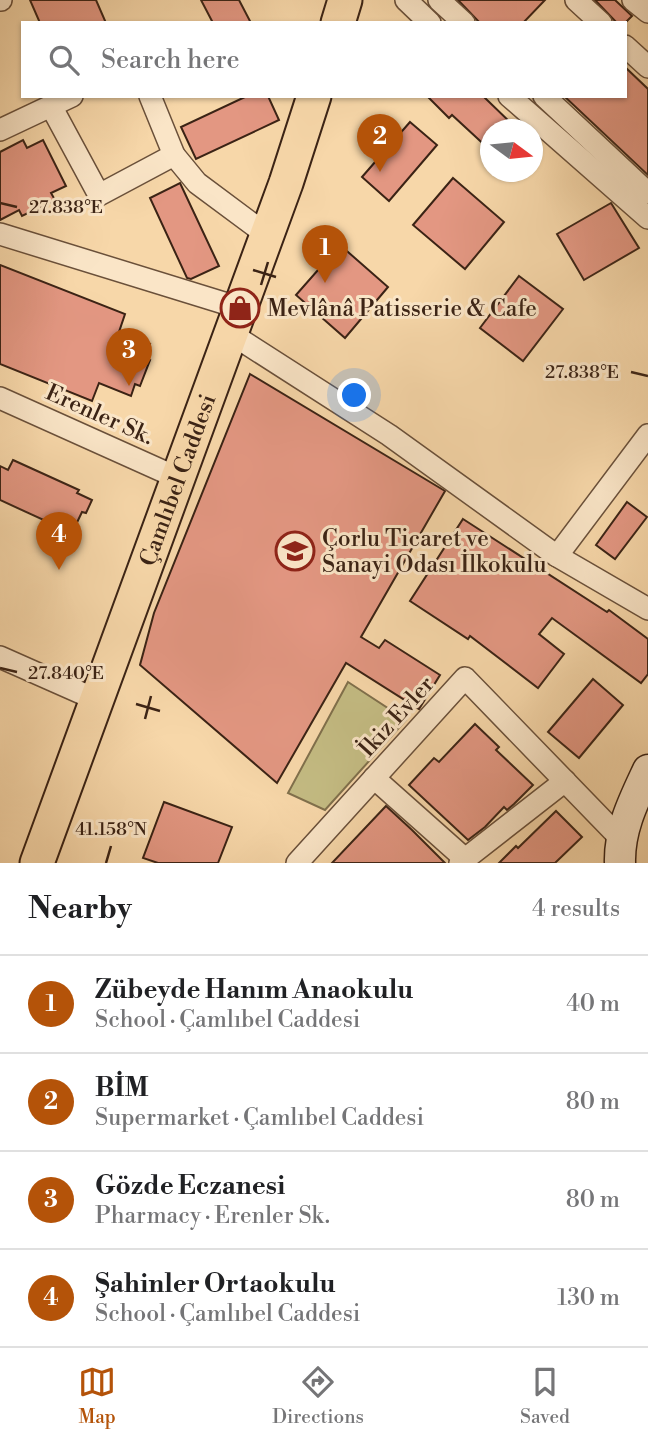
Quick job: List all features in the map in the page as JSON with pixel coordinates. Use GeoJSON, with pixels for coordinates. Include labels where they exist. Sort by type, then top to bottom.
{"type":"FeatureCollection","features":[{"type":"Feature","properties":{"kind":"main road"},"geometry":{"type":"LineString","coordinates":[[339,21],[345,0]]}},
{"type":"Feature","properties":{"kind":"main road","name":"Çamlıbel Caddesi"},"geometry":{"type":"LineString","coordinates":[[37,863],[267,235],[313,98]]}},
{"type":"Feature","properties":{"kind":"street"},"geometry":{"type":"LineString","coordinates":[[406,0],[428,21]]}},
{"type":"Feature","properties":{"kind":"street"},"geometry":{"type":"LineString","coordinates":[[439,0],[462,21]]}},
{"type":"Feature","properties":{"kind":"street"},"geometry":{"type":"LineString","coordinates":[[576,0],[598,21]]}},
{"type":"Feature","properties":{"kind":"street"},"geometry":{"type":"LineString","coordinates":[[633,0],[648,12]]}},
{"type":"Feature","properties":{"kind":"street"},"geometry":{"type":"LineString","coordinates":[[627,48],[648,67]]}},
{"type":"Feature","properties":{"kind":"street"},"geometry":{"type":"LineString","coordinates":[[0,130],[68,98]]}},
{"type":"Feature","properties":{"kind":"street"},"geometry":{"type":"LineString","coordinates":[[151,98],[174,155],[197,183],[267,235]]}},
{"type":"Feature","properties":{"kind":"street"},"geometry":{"type":"LineString","coordinates":[[546,98],[648,193]]}},
{"type":"Feature","properties":{"kind":"street"},"geometry":{"type":"LineString","coordinates":[[523,101],[648,218]]}},
{"type":"Feature","properties":{"kind":"street"},"geometry":{"type":"LineString","coordinates":[[51,106],[99,195],[174,155]]}},
{"type":"Feature","properties":{"kind":"street"},"geometry":{"type":"LineString","coordinates":[[0,234],[235,321],[556,556],[648,609]]}},
{"type":"Feature","properties":{"kind":"street","name":"Erenler Sk."},"geometry":{"type":"LineString","coordinates":[[0,398],[178,478]]}},
{"type":"Feature","properties":{"kind":"street"},"geometry":{"type":"LineString","coordinates":[[556,556],[648,435]]}},
{"type":"Feature","properties":{"kind":"street"},"geometry":{"type":"LineString","coordinates":[[0,657],[97,700]]}},
{"type":"Feature","properties":{"kind":"street","name":"İkiz Evler"},"geometry":{"type":"LineString","coordinates":[[297,863],[465,678],[565,781],[621,851]]}},
{"type":"Feature","properties":{"kind":"street"},"geometry":{"type":"LineString","coordinates":[[621,851],[625,825],[648,770]]}},
{"type":"Feature","properties":{"kind":"street"},"geometry":{"type":"LineString","coordinates":[[374,778],[462,860],[565,781]]}},
{"type":"Feature","properties":{"kind":"shaded area"},"geometry":{"type":"Polygon","coordinates":[[[348,682],[406,720],[325,810],[288,793],[348,682]]]}},
{"type":"Feature","properties":{"kind":"building"},"geometry":{"type":"Polygon","coordinates":[[[30,0],[96,0],[105,21],[39,21],[30,0]]]}},
{"type":"Feature","properties":{"kind":"building"},"geometry":{"type":"Polygon","coordinates":[[[201,0],[239,0],[250,21],[212,21],[201,0]]]}},
{"type":"Feature","properties":{"kind":"building"},"geometry":{"type":"Polygon","coordinates":[[[458,0],[545,0],[525,21],[478,21],[458,0]]]}},
{"type":"Feature","properties":{"kind":"building"},"geometry":{"type":"Polygon","coordinates":[[[595,0],[615,0],[632,16],[627,21],[615,21],[595,0]]]}},
{"type":"Feature","properties":{"kind":"building"},"geometry":{"type":"Polygon","coordinates":[[[627,69],[648,89],[648,175],[566,98],[627,98],[627,69]]]}},
{"type":"Feature","properties":{"kind":"building"},"geometry":{"type":"Polygon","coordinates":[[[243,98],[269,98],[279,120],[196,159],[181,127],[243,98]]]}},
{"type":"Feature","properties":{"kind":"building"},"geometry":{"type":"Polygon","coordinates":[[[429,98],[485,98],[507,119],[480,119],[480,141],[452,115],[449,118],[429,98]]]}},
{"type":"Feature","properties":{"kind":"building"},"geometry":{"type":"Polygon","coordinates":[[[410,122],[437,145],[389,201],[362,177],[410,122]]]}},
{"type":"Feature","properties":{"kind":"building"},"geometry":{"type":"Polygon","coordinates":[[[23,140],[27,148],[43,140],[66,186],[51,193],[55,200],[22,216],[19,210],[0,220],[0,152],[23,140]]]}},
{"type":"Feature","properties":{"kind":"building"},"geometry":{"type":"Polygon","coordinates":[[[453,178],[504,222],[465,269],[413,225],[453,178]]]}},
{"type":"Feature","properties":{"kind":"building"},"geometry":{"type":"Polygon","coordinates":[[[180,183],[219,266],[191,279],[187,278],[150,198],[180,183]]]}},
{"type":"Feature","properties":{"kind":"building"},"geometry":{"type":"Polygon","coordinates":[[[611,203],[639,248],[584,280],[557,234],[611,203]]]}},
{"type":"Feature","properties":{"kind":"building"},"geometry":{"type":"Polygon","coordinates":[[[340,245],[388,287],[345,338],[296,295],[340,245]]]}},
{"type":"Feature","properties":{"kind":"building"},"geometry":{"type":"Polygon","coordinates":[[[0,265],[125,314],[119,332],[150,344],[144,358],[150,360],[140,386],[135,384],[131,396],[99,383],[92,401],[0,364],[0,265]]]}},
{"type":"Feature","properties":{"kind":"building"},"geometry":{"type":"Polygon","coordinates":[[[519,276],[563,309],[523,361],[480,328],[519,276]]]}},
{"type":"Feature","properties":{"kind":"building","name":"Çorlu Ticaret ve Sanayi Odası İlkokulu"},"geometry":{"type":"Polygon","coordinates":[[[250,374],[445,491],[361,637],[379,648],[385,640],[440,675],[419,709],[346,663],[277,783],[140,665],[154,613],[250,374]]]}},
{"type":"Feature","properties":{"kind":"building"},"geometry":{"type":"Polygon","coordinates":[[[13,460],[79,490],[77,493],[92,500],[86,513],[82,512],[72,533],[0,500],[0,466],[8,470],[13,460]]]}},
{"type":"Feature","properties":{"kind":"building"},"geometry":{"type":"Polygon","coordinates":[[[627,502],[647,517],[615,559],[596,545],[627,502]]]}},
{"type":"Feature","properties":{"kind":"building"},"geometry":{"type":"Polygon","coordinates":[[[463,519],[607,612],[609,610],[648,639],[648,674],[641,683],[552,618],[539,634],[564,654],[538,688],[470,636],[468,639],[410,601],[463,519]]]}},
{"type":"Feature","properties":{"kind":"building"},"geometry":{"type":"Polygon","coordinates":[[[593,679],[623,705],[579,758],[548,732],[593,679]]]}},
{"type":"Feature","properties":{"kind":"building"},"geometry":{"type":"Polygon","coordinates":[[[475,724],[499,747],[496,750],[533,785],[507,810],[504,807],[468,840],[409,785],[434,758],[439,762],[475,724]]]}},
{"type":"Feature","properties":{"kind":"building"},"geometry":{"type":"Polygon","coordinates":[[[164,802],[232,827],[218,863],[158,863],[143,858],[164,802]]]}},
{"type":"Feature","properties":{"kind":"building"},"geometry":{"type":"Polygon","coordinates":[[[386,806],[412,830],[445,863],[332,863],[386,806]]]}},
{"type":"Feature","properties":{"kind":"building"},"geometry":{"type":"Polygon","coordinates":[[[556,811],[582,837],[555,863],[499,863],[516,846],[518,848],[556,811]]]}},
{"type":"Feature","properties":{"kind":"place","name":"BİM"},"geometry":{"type":"Point","coordinates":[380,172]}},
{"type":"Feature","properties":{"kind":"place","name":"Zübeyde Hanım Anaokulu"},"geometry":{"type":"Point","coordinates":[325,283]}},
{"type":"Feature","properties":{"kind":"place","name":"Mevlânâ Patisserie & Cafe"},"geometry":{"type":"Point","coordinates":[240,308]}},
{"type":"Feature","properties":{"kind":"place","name":"Gözde Eczanesi"},"geometry":{"type":"Point","coordinates":[129,386]}},
{"type":"Feature","properties":{"kind":"place","name":"Çorlu Ticaret ve Sanayi Odası İlkokulu"},"geometry":{"type":"Point","coordinates":[295,551]}},
{"type":"Feature","properties":{"kind":"place","name":"Şahinler Ortaokulu"},"geometry":{"type":"Point","coordinates":[59,570]}}]}
